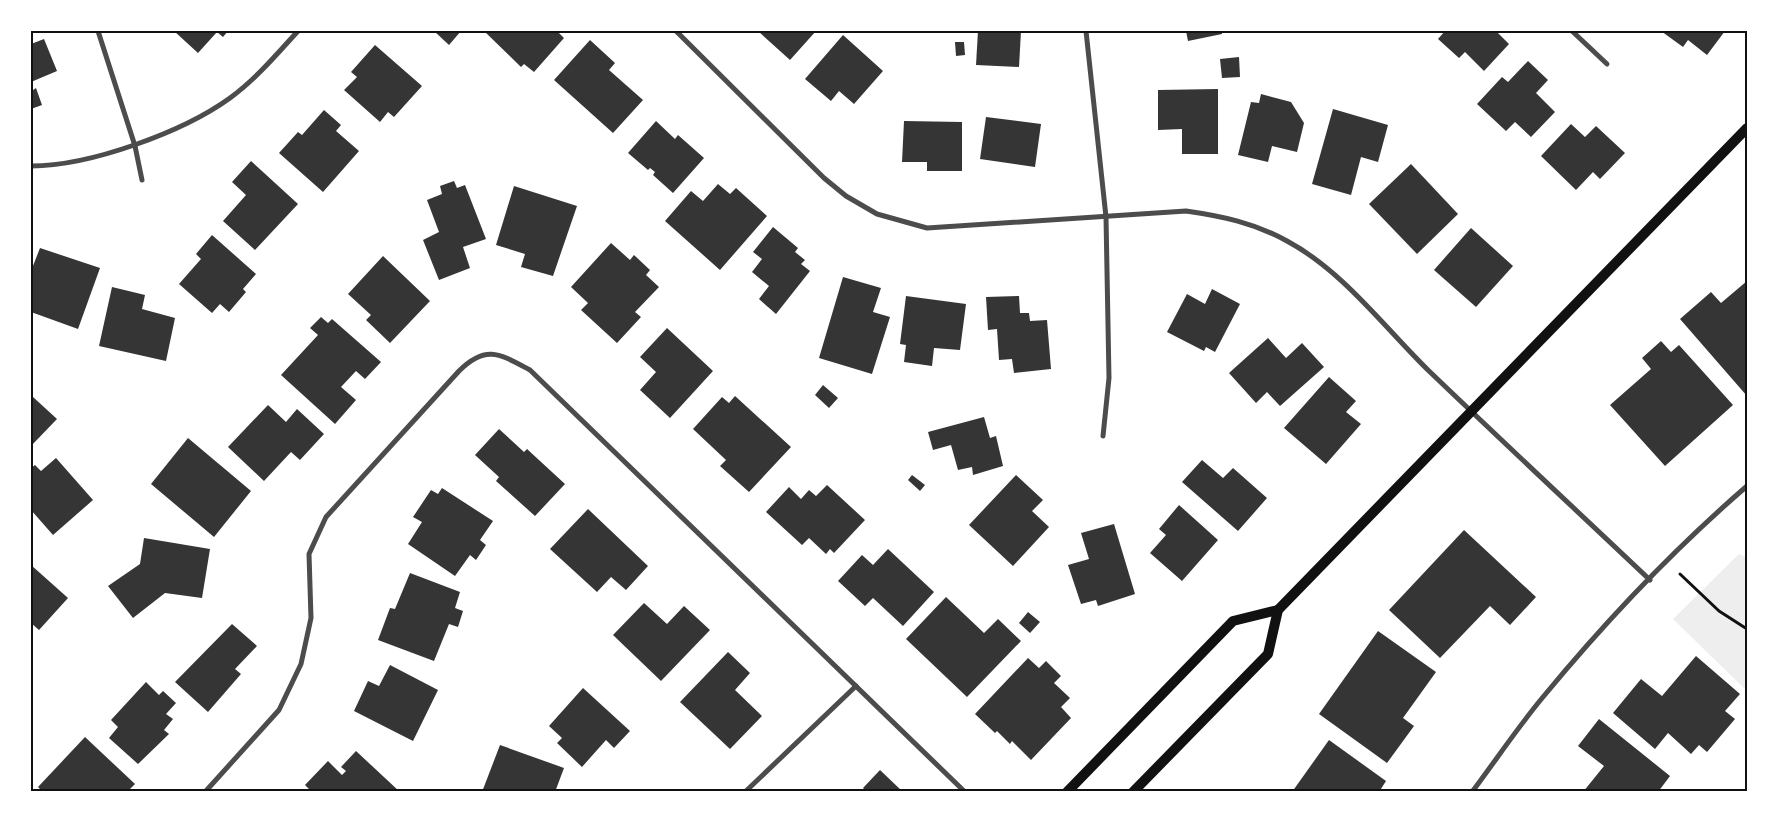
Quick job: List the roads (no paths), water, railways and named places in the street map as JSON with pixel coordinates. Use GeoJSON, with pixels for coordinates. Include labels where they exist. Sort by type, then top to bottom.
{"type":"FeatureCollection","features":[{"type":"Feature","properties":{"kind":"main road"},"geometry":{"type":"LineString","coordinates":[[1133,792],[1268,654],[1278,610],[1747,128]]}},
{"type":"Feature","properties":{"kind":"main road"},"geometry":{"type":"LineString","coordinates":[[1067,792],[1233,621],[1278,610]]}},
{"type":"Feature","properties":{"kind":"street"},"geometry":{"type":"LineString","coordinates":[[98,31],[134,146],[142,180]]}},
{"type":"Feature","properties":{"kind":"street"},"geometry":{"type":"LineString","coordinates":[[31,166],[52,166],[134,146],[181,126],[229,98],[255,77],[298,31]]}},
{"type":"Feature","properties":{"kind":"street"},"geometry":{"type":"LineString","coordinates":[[676,31],[824,178],[846,196],[877,214],[927,228],[1186,211],[1220,216],[1256,226],[1287,241],[1313,258],[1344,285],[1472,411],[1650,580]]}},
{"type":"Feature","properties":{"kind":"street"},"geometry":{"type":"LineString","coordinates":[[1086,31],[1106,217],[1109,378],[1103,436]]}},
{"type":"Feature","properties":{"kind":"street"},"geometry":{"type":"LineString","coordinates":[[1572,31],[1606,64]]}},
{"type":"Feature","properties":{"kind":"street"},"geometry":{"type":"LineString","coordinates":[[205,792],[279,710],[301,664],[311,618],[309,554],[326,516],[459,371],[471,360],[488,353],[503,356],[530,370],[965,792]]}},
{"type":"Feature","properties":{"kind":"street"},"geometry":{"type":"LineString","coordinates":[[1472,792],[1543,698],[1667,562],[1713,515],[1747,486]]}},
{"type":"Feature","properties":{"kind":"street"},"geometry":{"type":"LineString","coordinates":[[744,792],[856,686]]}}]}
